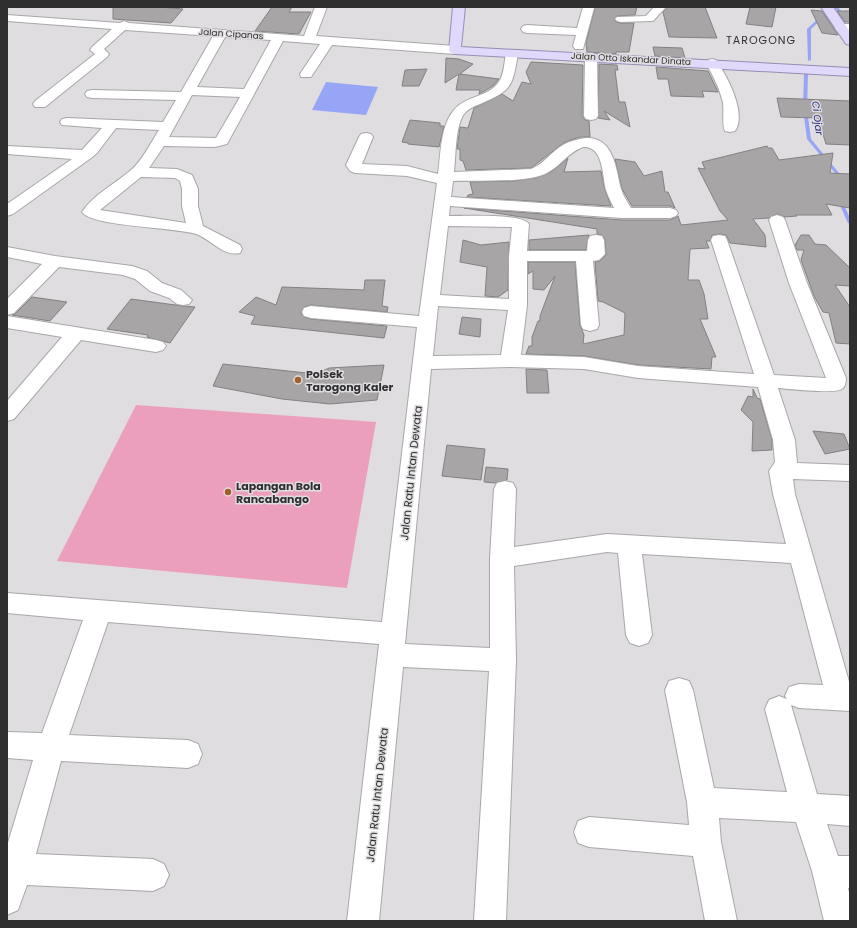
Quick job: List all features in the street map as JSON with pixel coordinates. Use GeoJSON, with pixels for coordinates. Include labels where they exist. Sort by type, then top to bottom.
{"type":"FeatureCollection","features":[{"type":"Feature","properties":{"kind":"main road"},"geometry":{"type":"LineString","coordinates":[[455,50],[460,7]]}},
{"type":"Feature","properties":{"kind":"main road","name":"Jalan Otto Iskandar Dinata"},"geometry":{"type":"LineString","coordinates":[[455,50],[712,63],[850,72]]}},
{"type":"Feature","properties":{"kind":"street"},"geometry":{"type":"LineString","coordinates":[[309,39],[321,7]]}},
{"type":"Feature","properties":{"kind":"street"},"geometry":{"type":"LineString","coordinates":[[621,19],[649,19],[660,7]]}},
{"type":"Feature","properties":{"kind":"street"},"geometry":{"type":"LineString","coordinates":[[588,8],[581,32],[591,116]]}},
{"type":"Feature","properties":{"kind":"street","name":"Jalan Cipanas"},"geometry":{"type":"LineString","coordinates":[[7,18],[455,50]]}},
{"type":"Feature","properties":{"kind":"street"},"geometry":{"type":"LineString","coordinates":[[40,104],[103,54],[97,52],[96,50],[124,26]]}},
{"type":"Feature","properties":{"kind":"street"},"geometry":{"type":"LineString","coordinates":[[527,28],[581,32]]}},
{"type":"Feature","properties":{"kind":"street"},"geometry":{"type":"LineString","coordinates":[[222,33],[153,152],[138,172],[97,204],[90,212],[103,216],[201,230],[234,249]]}},
{"type":"Feature","properties":{"kind":"street"},"geometry":{"type":"LineString","coordinates":[[158,141],[222,142],[279,37]]}},
{"type":"Feature","properties":{"kind":"street"},"geometry":{"type":"LineString","coordinates":[[306,74],[328,41]]}},
{"type":"Feature","properties":{"kind":"street","name":"Jalan Ratu Intan Dewata"},"geometry":{"type":"LineString","coordinates":[[363,921],[422,363],[452,134],[456,114],[470,103],[492,93],[502,86],[506,80],[512,54]]}},
{"type":"Feature","properties":{"kind":"street"},"geometry":{"type":"LineString","coordinates":[[712,63],[726,86],[732,115],[730,128]]}},
{"type":"Feature","properties":{"kind":"street"},"geometry":{"type":"LineString","coordinates":[[92,94],[248,93]]}},
{"type":"Feature","properties":{"kind":"street"},"geometry":{"type":"LineString","coordinates":[[67,122],[168,126]]}},
{"type":"Feature","properties":{"kind":"street"},"geometry":{"type":"LineString","coordinates":[[7,211],[86,155],[92,150],[112,124]]}},
{"type":"Feature","properties":{"kind":"street"},"geometry":{"type":"LineString","coordinates":[[366,137],[354,165],[355,168],[408,171],[444,195],[521,224],[518,256],[518,305],[510,361]]}},
{"type":"Feature","properties":{"kind":"street"},"geometry":{"type":"LineString","coordinates":[[444,195],[538,172],[547,168],[563,151],[574,145],[592,142],[599,145],[605,155],[611,173],[614,190],[625,213]]}},
{"type":"Feature","properties":{"kind":"street"},"geometry":{"type":"LineString","coordinates":[[7,150],[86,155]]}},
{"type":"Feature","properties":{"kind":"street"},"geometry":{"type":"LineString","coordinates":[[138,172],[177,174],[187,178],[190,189],[190,206],[196,229]]}},
{"type":"Feature","properties":{"kind":"street"},"geometry":{"type":"LineString","coordinates":[[444,195],[625,213],[670,213]]}},
{"type":"Feature","properties":{"kind":"street"},"geometry":{"type":"LineString","coordinates":[[422,363],[510,361],[584,363],[638,372],[831,385],[836,383],[836,378],[795,277],[777,220]]}},
{"type":"Feature","properties":{"kind":"street"},"geometry":{"type":"LineString","coordinates":[[518,256],[593,256],[596,254],[596,240]]}},
{"type":"Feature","properties":{"kind":"street"},"geometry":{"type":"LineString","coordinates":[[719,240],[784,440],[786,464],[780,471]]}},
{"type":"Feature","properties":{"kind":"street"},"geometry":{"type":"LineString","coordinates":[[7,252],[55,261],[126,270],[141,275],[156,287],[175,294],[183,300]]}},
{"type":"Feature","properties":{"kind":"street"},"geometry":{"type":"LineString","coordinates":[[584,256],[590,325]]}},
{"type":"Feature","properties":{"kind":"street"},"geometry":{"type":"LineString","coordinates":[[7,309],[55,261]]}},
{"type":"Feature","properties":{"kind":"street"},"geometry":{"type":"LineString","coordinates":[[7,283],[29,287]]}},
{"type":"Feature","properties":{"kind":"street"},"geometry":{"type":"LineString","coordinates":[[431,300],[518,305]]}},
{"type":"Feature","properties":{"kind":"street"},"geometry":{"type":"LineString","coordinates":[[311,312],[428,322]]}},
{"type":"Feature","properties":{"kind":"street"},"geometry":{"type":"LineString","coordinates":[[7,322],[156,346]]}},
{"type":"Feature","properties":{"kind":"street"},"geometry":{"type":"LineString","coordinates":[[7,414],[76,333]]}},
{"type":"Feature","properties":{"kind":"street"},"geometry":{"type":"LineString","coordinates":[[780,471],[850,473]]}},
{"type":"Feature","properties":{"kind":"street"},"geometry":{"type":"LineString","coordinates":[[780,471],[784,494],[801,554],[845,698],[789,703],[806,808],[839,872],[840,921]]}},
{"type":"Feature","properties":{"kind":"street"},"geometry":{"type":"LineString","coordinates":[[490,921],[503,660],[502,558],[505,489]]}},
{"type":"Feature","properties":{"kind":"street"},"geometry":{"type":"LineString","coordinates":[[502,558],[570,549],[592,544],[629,544],[801,554]]}},
{"type":"Feature","properties":{"kind":"street"},"geometry":{"type":"LineString","coordinates":[[629,544],[639,635]]}},
{"type":"Feature","properties":{"kind":"street"},"geometry":{"type":"LineString","coordinates":[[7,603],[99,611],[393,644],[503,660]]}},
{"type":"Feature","properties":{"kind":"street"},"geometry":{"type":"LineString","coordinates":[[7,899],[17,869],[51,747],[99,611]]}},
{"type":"Feature","properties":{"kind":"street"},"geometry":{"type":"LineString","coordinates":[[679,690],[702,802],[706,842],[721,921]]}},
{"type":"Feature","properties":{"kind":"street"},"geometry":{"type":"LineString","coordinates":[[7,745],[188,754]]}},
{"type":"Feature","properties":{"kind":"street"},"geometry":{"type":"LineString","coordinates":[[702,802],[850,811]]}},
{"type":"Feature","properties":{"kind":"street"},"geometry":{"type":"LineString","coordinates":[[588,832],[706,842]]}},
{"type":"Feature","properties":{"kind":"street"},"geometry":{"type":"LineString","coordinates":[[17,869],[153,875]]}},
{"type":"Feature","properties":{"kind":"shaded area","name":"Lapangan Bola Rancabango"},"geometry":{"type":"Polygon","coordinates":[[[136,405],[376,422],[347,588],[57,561],[136,405]]]}},
{"type":"Feature","properties":{"kind":"water"},"geometry":{"type":"Polygon","coordinates":[[[326,82],[378,87],[366,115],[312,110],[326,82]]]}},
{"type":"Feature","properties":{"kind":"building"},"geometry":{"type":"Polygon","coordinates":[[[113,7],[159,7],[183,9],[171,23],[113,19],[113,7]]]}},
{"type":"Feature","properties":{"kind":"building"},"geometry":{"type":"Polygon","coordinates":[[[272,7],[292,7],[289,12],[311,12],[299,34],[255,31],[272,7]]]}},
{"type":"Feature","properties":{"kind":"building"},"geometry":{"type":"Polygon","coordinates":[[[595,7],[637,7],[635,15],[617,16],[614,19],[616,22],[621,23],[634,23],[629,52],[616,52],[616,54],[587,52],[586,43],[595,7]]]}},
{"type":"Feature","properties":{"kind":"building"},"geometry":{"type":"Polygon","coordinates":[[[667,7],[705,7],[717,38],[669,37],[663,12],[667,7]]]}},
{"type":"Feature","properties":{"kind":"building"},"geometry":{"type":"Polygon","coordinates":[[[750,7],[776,7],[772,27],[746,24],[750,7]]]}},
{"type":"Feature","properties":{"kind":"building"},"geometry":{"type":"Polygon","coordinates":[[[811,10],[822,11],[838,35],[822,33],[811,10]]]}},
{"type":"Feature","properties":{"kind":"building"},"geometry":{"type":"Polygon","coordinates":[[[837,11],[850,11],[850,22],[845,22],[837,11]]]}},
{"type":"Feature","properties":{"kind":"building"},"geometry":{"type":"Polygon","coordinates":[[[653,47],[682,48],[685,58],[655,56],[653,47]]]}},
{"type":"Feature","properties":{"kind":"building"},"geometry":{"type":"Polygon","coordinates":[[[446,58],[459,59],[473,64],[460,74],[499,79],[493,86],[479,94],[480,90],[456,90],[459,74],[445,83],[446,58]]]}},
{"type":"Feature","properties":{"kind":"building"},"geometry":{"type":"Polygon","coordinates":[[[531,62],[583,65],[582,116],[585,120],[589,121],[590,137],[580,137],[565,142],[531,168],[466,170],[463,161],[460,160],[460,149],[457,149],[460,127],[468,128],[474,108],[502,94],[513,101],[522,82],[531,84],[526,72],[531,62]]]}},
{"type":"Feature","properties":{"kind":"building"},"geometry":{"type":"Polygon","coordinates":[[[599,64],[617,65],[618,70],[615,70],[619,102],[625,102],[630,127],[604,111],[610,120],[598,118],[599,64]]]}},
{"type":"Feature","properties":{"kind":"building"},"geometry":{"type":"Polygon","coordinates":[[[656,67],[708,71],[718,92],[702,91],[704,97],[671,96],[668,79],[658,79],[656,67]]]}},
{"type":"Feature","properties":{"kind":"building"},"geometry":{"type":"Polygon","coordinates":[[[427,69],[419,86],[402,86],[405,70],[427,69]]]}},
{"type":"Feature","properties":{"kind":"building"},"geometry":{"type":"Polygon","coordinates":[[[777,98],[850,101],[850,145],[826,144],[818,118],[781,117],[777,98]]]}},
{"type":"Feature","properties":{"kind":"building"},"geometry":{"type":"Polygon","coordinates":[[[410,120],[440,123],[440,126],[444,126],[439,147],[402,142],[410,120]]]}},
{"type":"Feature","properties":{"kind":"building"},"geometry":{"type":"Polygon","coordinates":[[[767,146],[768,148],[772,148],[779,160],[833,153],[830,173],[850,174],[850,208],[826,204],[832,215],[796,215],[797,216],[785,217],[777,214],[769,218],[753,219],[765,235],[766,247],[730,243],[726,235],[719,234],[712,235],[710,241],[706,241],[709,248],[690,249],[688,280],[699,280],[704,294],[708,319],[700,319],[716,357],[712,357],[711,369],[638,365],[584,356],[526,354],[529,346],[532,346],[532,337],[538,321],[540,321],[540,316],[555,276],[544,290],[533,289],[533,271],[528,274],[528,262],[575,262],[580,325],[584,335],[583,344],[624,335],[625,313],[598,301],[595,262],[600,261],[606,255],[605,239],[602,235],[597,234],[597,229],[464,208],[622,220],[670,220],[678,216],[681,225],[728,220],[720,211],[698,168],[705,169],[702,162],[767,146]]]}},
{"type":"Feature","properties":{"kind":"building"},"geometry":{"type":"Polygon","coordinates":[[[568,158],[564,172],[601,171],[605,190],[611,206],[467,197],[468,195],[473,194],[470,182],[513,181],[536,178],[551,172],[568,158]]]}},
{"type":"Feature","properties":{"kind":"building"},"geometry":{"type":"Polygon","coordinates":[[[615,159],[635,162],[644,176],[662,171],[665,192],[668,192],[675,208],[670,206],[632,206],[622,189],[615,159]]]}},
{"type":"Feature","properties":{"kind":"building"},"geometry":{"type":"Polygon","coordinates":[[[589,235],[586,250],[529,250],[529,240],[589,235]]]}},
{"type":"Feature","properties":{"kind":"building"},"geometry":{"type":"Polygon","coordinates":[[[801,235],[809,235],[815,244],[826,245],[850,268],[850,286],[835,285],[850,307],[850,344],[836,343],[829,313],[823,312],[814,296],[801,260],[804,250],[797,250],[795,245],[801,235]]]}},
{"type":"Feature","properties":{"kind":"building"},"geometry":{"type":"Polygon","coordinates":[[[463,240],[481,245],[509,242],[508,290],[498,297],[485,296],[487,267],[460,262],[463,240]]]}},
{"type":"Feature","properties":{"kind":"building"},"geometry":{"type":"Polygon","coordinates":[[[365,280],[385,280],[382,306],[388,307],[387,312],[311,305],[304,307],[301,313],[304,317],[311,319],[387,326],[384,338],[251,324],[255,316],[239,312],[256,297],[276,305],[282,287],[364,290],[365,280]]]}},
{"type":"Feature","properties":{"kind":"building"},"geometry":{"type":"Polygon","coordinates":[[[32,297],[67,302],[50,321],[12,315],[15,314],[32,297]]]}},
{"type":"Feature","properties":{"kind":"building"},"geometry":{"type":"Polygon","coordinates":[[[131,299],[195,307],[170,343],[147,337],[148,335],[107,329],[131,299]]]}},
{"type":"Feature","properties":{"kind":"building"},"geometry":{"type":"Polygon","coordinates":[[[462,317],[481,319],[480,337],[459,334],[462,317]]]}},
{"type":"Feature","properties":{"kind":"building","name":"Polsek Tarogong Kaler"},"geometry":{"type":"Polygon","coordinates":[[[223,364],[316,374],[329,368],[384,365],[377,400],[330,404],[282,399],[213,386],[223,364]]]}},
{"type":"Feature","properties":{"kind":"building"},"geometry":{"type":"Polygon","coordinates":[[[526,369],[547,370],[549,393],[527,393],[526,369]]]}},
{"type":"Feature","properties":{"kind":"building"},"geometry":{"type":"Polygon","coordinates":[[[753,389],[757,398],[760,399],[772,440],[772,450],[752,451],[753,422],[741,410],[748,396],[753,397],[753,389]]]}},
{"type":"Feature","properties":{"kind":"building"},"geometry":{"type":"Polygon","coordinates":[[[813,431],[844,434],[850,449],[825,454],[813,431]]]}},
{"type":"Feature","properties":{"kind":"building"},"geometry":{"type":"Polygon","coordinates":[[[447,445],[485,449],[481,480],[442,476],[447,445]]]}},
{"type":"Feature","properties":{"kind":"building"},"geometry":{"type":"Polygon","coordinates":[[[486,467],[508,469],[507,480],[495,483],[484,482],[486,467]]]}},
{"type":"Feature","properties":{"kind":"waterway"},"geometry":{"type":"LineString","coordinates":[[809,60],[809,29],[822,17],[842,15],[836,7]]}},
{"type":"Feature","properties":{"kind":"waterway","name":"Ci Ojar"},"geometry":{"type":"LineString","coordinates":[[806,73],[805,109],[809,139],[837,173],[834,181]]}},
{"type":"Feature","properties":{"kind":"waterway","name":"Ci Ojar"},"geometry":{"type":"LineString","coordinates":[[840,201],[850,223]]}},
{"type":"Feature","properties":{"kind":"place","name":"Polsek Tarogong Kaler"},"geometry":{"type":"Point","coordinates":[298,380]}},
{"type":"Feature","properties":{"kind":"place","name":"Lapangan Bola Rancabango"},"geometry":{"type":"Point","coordinates":[228,492]}},
{"type":"Feature","properties":{"kind":"district","name":"TAROGONG"},"geometry":{"type":"Point","coordinates":[761,40]}}]}
